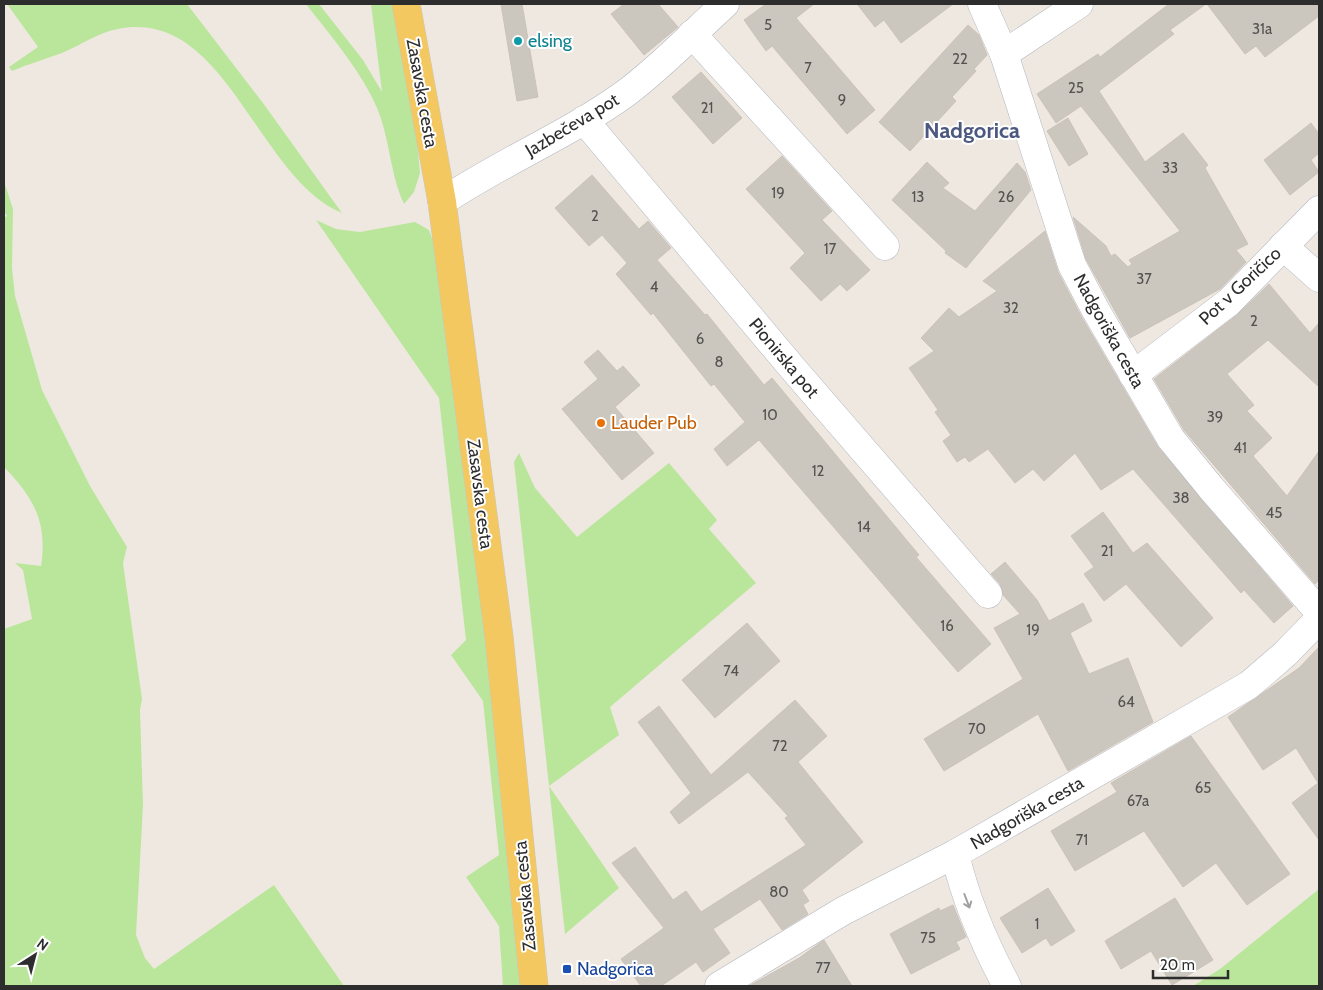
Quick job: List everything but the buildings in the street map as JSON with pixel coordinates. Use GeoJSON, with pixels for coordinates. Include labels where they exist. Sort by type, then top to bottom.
{"type":"FeatureCollection","features":[{"type":"Feature","properties":{"kind":"main road","name":"Zasavska cesta"},"geometry":{"type":"LineString","coordinates":[[406,4],[442,202],[499,637],[534,986]]}},
{"type":"Feature","properties":{"kind":"street","name":"Jazbečeva pot"},"geometry":{"type":"LineString","coordinates":[[442,202],[470,183],[584,120],[626,92],[725,4]]}},
{"type":"Feature","properties":{"kind":"street","name":"Nadgoriška cesta"},"geometry":{"type":"LineString","coordinates":[[719,986],[843,912],[955,854],[1249,685],[1285,654],[1317,607],[1211,488],[1171,439],[1095,309],[1072,264],[1004,54],[982,4]]}},
{"type":"Feature","properties":{"kind":"street"},"geometry":{"type":"LineString","coordinates":[[1004,54],[1079,4]]}},
{"type":"Feature","properties":{"kind":"street"},"geometry":{"type":"LineString","coordinates":[[692,34],[885,246]]}},
{"type":"Feature","properties":{"kind":"street","name":"Pionirska pot"},"geometry":{"type":"LineString","coordinates":[[584,120],[789,364],[988,594]]}},
{"type":"Feature","properties":{"kind":"street","name":"Pot v Goričico"},"geometry":{"type":"LineString","coordinates":[[1133,375],[1228,302],[1319,210]]}},
{"type":"Feature","properties":{"kind":"street"},"geometry":{"type":"LineString","coordinates":[[1283,246],[1319,278]]}},
{"type":"Feature","properties":{"kind":"street"},"geometry":{"type":"LineString","coordinates":[[955,854],[963,890],[979,931],[1007,986]]}},
{"type":"Feature","properties":{"kind":"green space"},"geometry":{"type":"Polygon","coordinates":[[[7,4],[187,4],[263,103],[342,213],[312,194],[286,166],[214,68],[187,44],[155,29],[118,29],[96,36],[62,53],[12,71],[9,67],[38,47],[7,4]]]}},
{"type":"Feature","properties":{"kind":"green space"},"geometry":{"type":"Polygon","coordinates":[[[306,4],[319,4],[363,60],[382,92],[371,4],[393,4],[417,141],[420,173],[414,192],[404,204],[399,193],[385,132],[371,94],[345,54],[306,4]]]}},
{"type":"Feature","properties":{"kind":"green space"},"geometry":{"type":"Polygon","coordinates":[[[4,181],[13,209],[12,268],[15,296],[42,390],[90,486],[127,547],[123,563],[142,699],[140,710],[143,805],[136,935],[145,958],[154,969],[274,885],[344,986],[4,986],[4,629],[32,619],[23,570],[15,563],[41,566],[43,550],[40,523],[36,511],[23,489],[4,467],[4,218],[7,216],[4,211],[4,181]]]}},
{"type":"Feature","properties":{"kind":"green space"},"geometry":{"type":"Polygon","coordinates":[[[316,220],[336,229],[360,232],[415,222],[429,230],[435,246],[486,627],[522,986],[503,986],[499,926],[466,877],[499,855],[483,701],[451,655],[466,640],[439,398],[316,220]]]}},
{"type":"Feature","properties":{"kind":"green space"},"geometry":{"type":"Polygon","coordinates":[[[519,453],[535,488],[577,537],[669,463],[717,520],[709,529],[756,583],[610,707],[619,735],[549,786],[514,462],[519,453]]]}},
{"type":"Feature","properties":{"kind":"green space"},"geometry":{"type":"Polygon","coordinates":[[[549,786],[619,888],[565,934],[549,786]]]}},
{"type":"Feature","properties":{"kind":"green space"},"geometry":{"type":"Polygon","coordinates":[[[1319,889],[1319,986],[1193,986],[1220,969],[1319,889]]]}},
{"type":"Feature","properties":{"kind":"place","name":"elsing"},"geometry":{"type":"Point","coordinates":[518,41]}},
{"type":"Feature","properties":{"kind":"place","name":"Lauder Pub"},"geometry":{"type":"Point","coordinates":[601,423]}},
{"type":"Feature","properties":{"kind":"place","name":"Nadgorica"},"geometry":{"type":"Point","coordinates":[567,969]}},
{"type":"Feature","properties":{"kind":"district","name":"Nadgorica"},"geometry":{"type":"Point","coordinates":[972,130]}}]}
